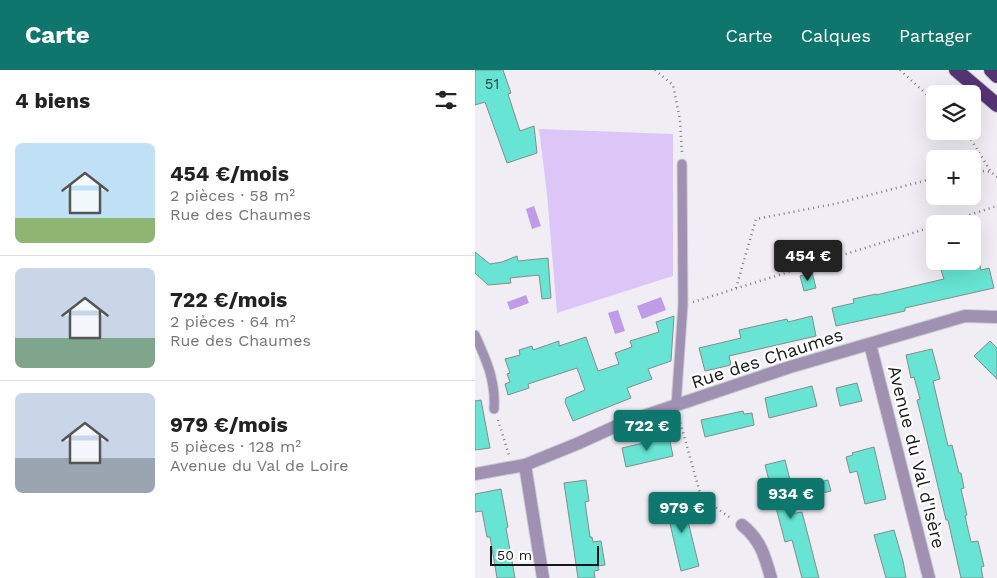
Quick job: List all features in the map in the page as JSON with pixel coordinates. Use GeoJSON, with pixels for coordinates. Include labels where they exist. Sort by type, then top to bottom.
{"type":"FeatureCollection","features":[{"type":"Feature","properties":{"kind":"highway"},"geometry":{"type":"LineString","coordinates":[[956,70],[997,105]]}},
{"type":"Feature","properties":{"kind":"highway"},"geometry":{"type":"LineString","coordinates":[[991,70],[997,76]]}},
{"type":"Feature","properties":{"kind":"street","name":"Rue des Chaumes"},"geometry":{"type":"LineString","coordinates":[[475,474],[518,466],[579,443],[623,423],[790,367],[965,316],[997,317]]}},
{"type":"Feature","properties":{"kind":"street","name":"Avenue du Val d'Isère"},"geometry":{"type":"LineString","coordinates":[[870,344],[929,578]]}},
{"type":"Feature","properties":{"kind":"street"},"geometry":{"type":"LineString","coordinates":[[518,466],[543,578]]}},
{"type":"Feature","properties":{"kind":"street"},"geometry":{"type":"LineString","coordinates":[[742,525],[752,533],[760,544],[771,578]]}},
{"type":"Feature","properties":{"kind":"lane"},"geometry":{"type":"LineString","coordinates":[[676,406],[683,304],[683,164]]}},
{"type":"Feature","properties":{"kind":"lane"},"geometry":{"type":"LineString","coordinates":[[475,335],[493,382],[495,394],[494,409]]}},
{"type":"Feature","properties":{"kind":"path"},"geometry":{"type":"LineString","coordinates":[[655,70],[673,85],[680,120],[683,164]]}},
{"type":"Feature","properties":{"kind":"path"},"geometry":{"type":"LineString","coordinates":[[900,70],[926,94]]}},
{"type":"Feature","properties":{"kind":"path"},"geometry":{"type":"LineString","coordinates":[[971,140],[991,172],[997,177]]}},
{"type":"Feature","properties":{"kind":"path"},"geometry":{"type":"LineString","coordinates":[[981,171],[991,172]]}},
{"type":"Feature","properties":{"kind":"path"},"geometry":{"type":"LineString","coordinates":[[735,289],[756,219],[839,203],[926,180]]}},
{"type":"Feature","properties":{"kind":"path"},"geometry":{"type":"LineString","coordinates":[[969,215],[997,206]]}},
{"type":"Feature","properties":{"kind":"path"},"geometry":{"type":"LineString","coordinates":[[683,304],[926,229]]}},
{"type":"Feature","properties":{"kind":"path"},"geometry":{"type":"LineString","coordinates":[[676,406],[700,494],[705,500],[742,525]]}},
{"type":"Feature","properties":{"kind":"path"},"geometry":{"type":"LineString","coordinates":[[494,409],[518,466]]}},
{"type":"Feature","properties":{"kind":"shaded area"},"geometry":{"type":"Polygon","coordinates":[[[539,129],[673,134],[673,276],[557,313],[547,194],[539,129]]]}},
{"type":"Feature","properties":{"kind":"shaded area"},"geometry":{"type":"Polygon","coordinates":[[[534,206],[541,226],[532,229],[526,209],[534,206]]]}},
{"type":"Feature","properties":{"kind":"shaded area"},"geometry":{"type":"Polygon","coordinates":[[[526,295],[529,303],[510,310],[507,302],[526,295]]]}},
{"type":"Feature","properties":{"kind":"shaded area"},"geometry":{"type":"Polygon","coordinates":[[[661,297],[666,310],[642,319],[637,306],[661,297]]]}},
{"type":"Feature","properties":{"kind":"shaded area"},"geometry":{"type":"Polygon","coordinates":[[[618,310],[625,331],[615,334],[608,313],[618,310]]]}},
{"type":"Feature","properties":{"kind":"building"},"geometry":{"type":"Polygon","coordinates":[[[475,70],[503,70],[511,93],[508,94],[520,131],[534,126],[537,153],[507,163],[485,102],[475,105],[475,70]]]}},
{"type":"Feature","properties":{"kind":"building"},"geometry":{"type":"Polygon","coordinates":[[[475,252],[490,264],[517,256],[518,261],[548,258],[551,298],[542,299],[539,275],[510,278],[511,283],[488,285],[475,273],[475,252]]]}},
{"type":"Feature","properties":{"kind":"building"},"geometry":{"type":"Polygon","coordinates":[[[989,268],[994,288],[905,308],[905,311],[836,326],[832,308],[854,303],[853,299],[944,279],[941,270],[981,270],[989,268]]]}},
{"type":"Feature","properties":{"kind":"building"},"geometry":{"type":"Polygon","coordinates":[[[812,272],[816,288],[804,291],[800,276],[812,272]]]}},
{"type":"Feature","properties":{"kind":"building"},"geometry":{"type":"Polygon","coordinates":[[[674,316],[671,361],[648,369],[652,379],[627,388],[631,398],[573,421],[565,402],[566,398],[585,390],[577,368],[528,384],[529,388],[508,395],[505,384],[510,382],[507,374],[510,373],[505,359],[520,355],[519,350],[532,346],[533,350],[559,341],[559,346],[586,337],[598,371],[619,364],[615,353],[632,347],[630,341],[659,332],[656,322],[674,316]]]}},
{"type":"Feature","properties":{"kind":"building"},"geometry":{"type":"Polygon","coordinates":[[[812,316],[816,336],[729,356],[731,365],[705,371],[699,348],[741,338],[739,330],[787,319],[788,322],[812,316]]]}},
{"type":"Feature","properties":{"kind":"building"},"geometry":{"type":"Polygon","coordinates":[[[990,341],[997,348],[997,379],[974,356],[990,341]]]}},
{"type":"Feature","properties":{"kind":"building"},"geometry":{"type":"Polygon","coordinates":[[[932,349],[940,379],[933,381],[948,446],[952,445],[959,473],[961,473],[964,488],[961,489],[967,515],[965,516],[971,542],[978,541],[984,566],[981,567],[983,578],[961,578],[917,400],[920,399],[914,377],[911,378],[906,355],[932,349]]]}},
{"type":"Feature","properties":{"kind":"building"},"geometry":{"type":"Polygon","coordinates":[[[857,383],[862,401],[840,406],[836,388],[857,383]]]}},
{"type":"Feature","properties":{"kind":"building"},"geometry":{"type":"Polygon","coordinates":[[[812,386],[817,406],[769,418],[765,398],[812,386]]]}},
{"type":"Feature","properties":{"kind":"building"},"geometry":{"type":"Polygon","coordinates":[[[481,400],[490,448],[475,450],[475,401],[481,400]]]}},
{"type":"Feature","properties":{"kind":"building"},"geometry":{"type":"Polygon","coordinates":[[[743,411],[744,414],[752,413],[754,425],[705,437],[701,420],[743,411]]]}},
{"type":"Feature","properties":{"kind":"building"},"geometry":{"type":"Polygon","coordinates":[[[669,437],[673,456],[626,467],[622,448],[669,437]]]}},
{"type":"Feature","properties":{"kind":"building"},"geometry":{"type":"Polygon","coordinates":[[[874,447],[886,499],[865,504],[857,471],[850,473],[846,457],[853,455],[852,453],[874,447]]]}},
{"type":"Feature","properties":{"kind":"building"},"geometry":{"type":"Polygon","coordinates":[[[785,460],[790,487],[784,488],[790,514],[802,512],[819,578],[802,578],[792,540],[785,542],[765,465],[785,460]]]}},
{"type":"Feature","properties":{"kind":"building"},"geometry":{"type":"Polygon","coordinates":[[[586,480],[589,501],[585,502],[590,537],[592,537],[593,542],[601,541],[605,565],[598,566],[599,570],[594,571],[595,578],[578,578],[564,483],[586,480]]]}},
{"type":"Feature","properties":{"kind":"building"},"geometry":{"type":"Polygon","coordinates":[[[828,480],[831,491],[818,494],[816,483],[828,480]]]}},
{"type":"Feature","properties":{"kind":"building"},"geometry":{"type":"Polygon","coordinates":[[[501,489],[515,578],[497,578],[490,537],[487,537],[482,511],[475,512],[475,494],[501,489]]]}},
{"type":"Feature","properties":{"kind":"building"},"geometry":{"type":"Polygon","coordinates":[[[682,497],[699,566],[681,571],[665,502],[682,497]]]}},
{"type":"Feature","properties":{"kind":"building"},"geometry":{"type":"Polygon","coordinates":[[[894,530],[906,578],[886,578],[874,535],[894,530]]]}}]}
